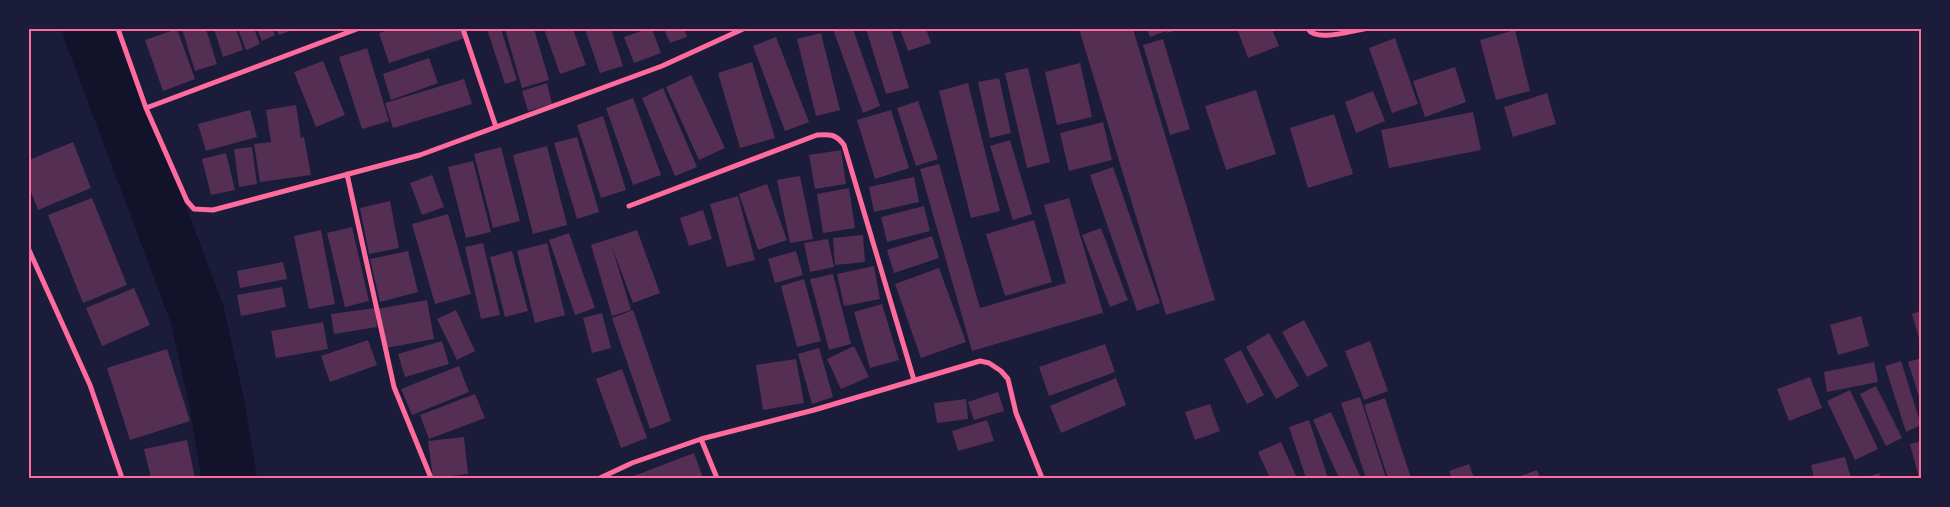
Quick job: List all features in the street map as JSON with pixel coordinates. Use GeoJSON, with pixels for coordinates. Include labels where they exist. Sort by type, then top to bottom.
{"type":"FeatureCollection","features":[{"type":"Feature","properties":{"kind":"street"},"geometry":{"type":"LineString","coordinates":[[118,29],[146,108],[186,201],[194,209],[213,210],[420,155],[662,66],[743,29]]}},
{"type":"Feature","properties":{"kind":"street"},"geometry":{"type":"LineString","coordinates":[[146,108],[358,29]]}},
{"type":"Feature","properties":{"kind":"street"},"geometry":{"type":"LineString","coordinates":[[463,29],[496,127]]}},
{"type":"Feature","properties":{"kind":"street"},"geometry":{"type":"LineString","coordinates":[[1308,29],[1312,34],[1320,36],[1364,29]]}},
{"type":"Feature","properties":{"kind":"street"},"geometry":{"type":"LineString","coordinates":[[629,206],[817,135],[830,134],[838,138],[844,145],[914,380]]}},
{"type":"Feature","properties":{"kind":"street"},"geometry":{"type":"LineString","coordinates":[[347,174],[394,387],[431,478]]}},
{"type":"Feature","properties":{"kind":"street"},"geometry":{"type":"LineString","coordinates":[[29,250],[90,385],[122,478]]}},
{"type":"Feature","properties":{"kind":"street"},"geometry":{"type":"LineString","coordinates":[[600,478],[632,463],[701,439],[814,410],[980,361],[989,363],[1008,379],[1016,413],[1042,478]]}},
{"type":"Feature","properties":{"kind":"street"},"geometry":{"type":"LineString","coordinates":[[701,439],[718,478]]}},
{"type":"Feature","properties":{"kind":"building"},"geometry":{"type":"Polygon","coordinates":[[[177,29],[195,79],[163,91],[145,40],[177,29]]]}},
{"type":"Feature","properties":{"kind":"building"},"geometry":{"type":"Polygon","coordinates":[[[182,29],[206,29],[217,64],[195,71],[182,29]]]}},
{"type":"Feature","properties":{"kind":"building"},"geometry":{"type":"Polygon","coordinates":[[[214,29],[236,29],[243,50],[223,57],[214,29]]]}},
{"type":"Feature","properties":{"kind":"building"},"geometry":{"type":"Polygon","coordinates":[[[238,29],[254,29],[260,44],[246,50],[238,29]]]}},
{"type":"Feature","properties":{"kind":"building"},"geometry":{"type":"Polygon","coordinates":[[[257,29],[272,29],[275,35],[262,41],[257,29]]]}},
{"type":"Feature","properties":{"kind":"building"},"geometry":{"type":"Polygon","coordinates":[[[276,29],[295,29],[279,35],[276,29]]]}},
{"type":"Feature","properties":{"kind":"building"},"geometry":{"type":"Polygon","coordinates":[[[393,29],[462,29],[465,38],[389,63],[379,33],[393,29]]]}},
{"type":"Feature","properties":{"kind":"building"},"geometry":{"type":"Polygon","coordinates":[[[487,29],[501,29],[517,80],[505,84],[487,29]]]}},
{"type":"Feature","properties":{"kind":"building"},"geometry":{"type":"Polygon","coordinates":[[[505,29],[534,29],[549,80],[522,88],[505,29]]]}},
{"type":"Feature","properties":{"kind":"building"},"geometry":{"type":"Polygon","coordinates":[[[544,29],[573,29],[586,65],[560,74],[544,29]]]}},
{"type":"Feature","properties":{"kind":"building"},"geometry":{"type":"Polygon","coordinates":[[[585,29],[611,29],[623,66],[600,73],[585,29]]]}},
{"type":"Feature","properties":{"kind":"building"},"geometry":{"type":"Polygon","coordinates":[[[652,29],[661,53],[634,63],[624,37],[652,29]]]}},
{"type":"Feature","properties":{"kind":"building"},"geometry":{"type":"Polygon","coordinates":[[[664,29],[684,29],[687,37],[670,43],[664,29]]]}},
{"type":"Feature","properties":{"kind":"building"},"geometry":{"type":"Polygon","coordinates":[[[833,29],[853,29],[880,106],[863,113],[833,29]]]}},
{"type":"Feature","properties":{"kind":"building"},"geometry":{"type":"Polygon","coordinates":[[[866,29],[891,29],[909,88],[886,94],[866,29]]]}},
{"type":"Feature","properties":{"kind":"building"},"geometry":{"type":"Polygon","coordinates":[[[900,29],[926,29],[931,43],[908,51],[900,29]]]}},
{"type":"Feature","properties":{"kind":"building"},"geometry":{"type":"Polygon","coordinates":[[[1079,29],[1133,29],[1215,300],[1166,315],[1079,29]]]}},
{"type":"Feature","properties":{"kind":"building"},"geometry":{"type":"Polygon","coordinates":[[[1147,29],[1180,29],[1167,33],[1166,31],[1150,37],[1147,29]]]}},
{"type":"Feature","properties":{"kind":"building"},"geometry":{"type":"Polygon","coordinates":[[[1243,29],[1272,29],[1279,46],[1248,58],[1238,31],[1243,29]]]}},
{"type":"Feature","properties":{"kind":"building"},"geometry":{"type":"Polygon","coordinates":[[[1515,30],[1530,91],[1496,100],[1480,40],[1515,30]]]}},
{"type":"Feature","properties":{"kind":"building"},"geometry":{"type":"Polygon","coordinates":[[[821,33],[840,110],[816,116],[797,39],[821,33]]]}},
{"type":"Feature","properties":{"kind":"building"},"geometry":{"type":"Polygon","coordinates":[[[776,37],[809,122],[785,131],[753,46],[776,37]]]}},
{"type":"Feature","properties":{"kind":"building"},"geometry":{"type":"Polygon","coordinates":[[[1395,38],[1418,104],[1392,113],[1369,48],[1395,38]]]}},
{"type":"Feature","properties":{"kind":"building"},"geometry":{"type":"Polygon","coordinates":[[[1163,39],[1190,129],[1170,135],[1143,45],[1163,39]]]}},
{"type":"Feature","properties":{"kind":"building"},"geometry":{"type":"Polygon","coordinates":[[[367,48],[389,121],[362,129],[339,57],[367,48]]]}},
{"type":"Feature","properties":{"kind":"building"},"geometry":{"type":"Polygon","coordinates":[[[429,58],[438,83],[391,100],[383,74],[429,58]]]}},
{"type":"Feature","properties":{"kind":"building"},"geometry":{"type":"Polygon","coordinates":[[[323,61],[345,115],[316,127],[294,72],[323,61]]]}},
{"type":"Feature","properties":{"kind":"building"},"geometry":{"type":"Polygon","coordinates":[[[752,62],[775,138],[740,148],[718,73],[752,62]]]}},
{"type":"Feature","properties":{"kind":"building"},"geometry":{"type":"Polygon","coordinates":[[[1080,63],[1092,117],[1057,125],[1045,72],[1080,63]]]}},
{"type":"Feature","properties":{"kind":"building"},"geometry":{"type":"Polygon","coordinates":[[[1455,67],[1466,102],[1425,117],[1413,81],[1455,67]]]}},
{"type":"Feature","properties":{"kind":"building"},"geometry":{"type":"Polygon","coordinates":[[[1028,68],[1050,162],[1027,168],[1005,73],[1028,68]]]}},
{"type":"Feature","properties":{"kind":"building"},"geometry":{"type":"Polygon","coordinates":[[[691,75],[725,148],[699,160],[666,87],[691,75]]]}},
{"type":"Feature","properties":{"kind":"building"},"geometry":{"type":"Polygon","coordinates":[[[999,78],[1011,133],[990,138],[978,82],[999,78]]]}},
{"type":"Feature","properties":{"kind":"building"},"geometry":{"type":"Polygon","coordinates":[[[464,79],[472,104],[393,128],[385,103],[464,79]]]}},
{"type":"Feature","properties":{"kind":"building"},"geometry":{"type":"Polygon","coordinates":[[[547,83],[552,104],[528,111],[522,91],[547,83]]]}},
{"type":"Feature","properties":{"kind":"building"},"geometry":{"type":"Polygon","coordinates":[[[968,83],[1000,211],[971,218],[939,91],[968,83]]]}},
{"type":"Feature","properties":{"kind":"building"},"geometry":{"type":"Polygon","coordinates":[[[663,88],[697,167],[675,176],[642,98],[663,88]]]}},
{"type":"Feature","properties":{"kind":"building"},"geometry":{"type":"Polygon","coordinates":[[[1256,90],[1276,154],[1226,170],[1205,106],[1256,90]]]}},
{"type":"Feature","properties":{"kind":"building"},"geometry":{"type":"Polygon","coordinates":[[[1373,91],[1385,121],[1356,133],[1345,102],[1373,91]]]}},
{"type":"Feature","properties":{"kind":"building"},"geometry":{"type":"Polygon","coordinates":[[[1547,93],[1556,124],[1513,137],[1504,107],[1547,93]]]}},
{"type":"Feature","properties":{"kind":"building"},"geometry":{"type":"Polygon","coordinates":[[[633,98],[661,175],[633,185],[606,108],[633,98]]]}},
{"type":"Feature","properties":{"kind":"building"},"geometry":{"type":"Polygon","coordinates":[[[918,101],[938,159],[916,166],[897,108],[918,101]]]}},
{"type":"Feature","properties":{"kind":"building"},"geometry":{"type":"Polygon","coordinates":[[[296,105],[301,138],[304,137],[311,175],[260,182],[254,144],[271,142],[266,110],[296,105]]]}},
{"type":"Feature","properties":{"kind":"building"},"geometry":{"type":"Polygon","coordinates":[[[250,110],[257,137],[206,151],[198,124],[250,110]]]}},
{"type":"Feature","properties":{"kind":"building"},"geometry":{"type":"Polygon","coordinates":[[[891,110],[909,168],[875,179],[857,120],[891,110]]]}},
{"type":"Feature","properties":{"kind":"building"},"geometry":{"type":"Polygon","coordinates":[[[1473,112],[1481,150],[1389,168],[1381,130],[1473,112]]]}},
{"type":"Feature","properties":{"kind":"building"},"geometry":{"type":"Polygon","coordinates":[[[1334,114],[1353,174],[1308,188],[1290,128],[1334,114]]]}},
{"type":"Feature","properties":{"kind":"building"},"geometry":{"type":"Polygon","coordinates":[[[603,116],[626,190],[601,198],[577,125],[603,116]]]}},
{"type":"Feature","properties":{"kind":"building"},"geometry":{"type":"Polygon","coordinates":[[[1103,122],[1112,160],[1069,171],[1060,133],[1103,122]]]}},
{"type":"Feature","properties":{"kind":"building"},"geometry":{"type":"Polygon","coordinates":[[[577,137],[599,212],[577,219],[554,143],[577,137]]]}},
{"type":"Feature","properties":{"kind":"building"},"geometry":{"type":"Polygon","coordinates":[[[1010,140],[1032,214],[1013,220],[990,146],[1010,140]]]}},
{"type":"Feature","properties":{"kind":"building"},"geometry":{"type":"Polygon","coordinates":[[[73,142],[91,188],[38,210],[29,187],[29,160],[73,142]]]}},
{"type":"Feature","properties":{"kind":"building"},"geometry":{"type":"Polygon","coordinates":[[[547,146],[567,225],[533,234],[513,155],[547,146]]]}},
{"type":"Feature","properties":{"kind":"building"},"geometry":{"type":"Polygon","coordinates":[[[252,147],[257,184],[239,187],[234,149],[252,147]]]}},
{"type":"Feature","properties":{"kind":"building"},"geometry":{"type":"Polygon","coordinates":[[[501,147],[520,221],[493,228],[474,154],[501,147]]]}},
{"type":"Feature","properties":{"kind":"building"},"geometry":{"type":"Polygon","coordinates":[[[841,150],[846,184],[815,189],[809,155],[841,150]]]}},
{"type":"Feature","properties":{"kind":"building"},"geometry":{"type":"Polygon","coordinates":[[[226,153],[235,190],[211,195],[202,159],[226,153]]]}},
{"type":"Feature","properties":{"kind":"building"},"geometry":{"type":"Polygon","coordinates":[[[473,161],[491,232],[466,238],[448,167],[473,161]]]}},
{"type":"Feature","properties":{"kind":"building"},"geometry":{"type":"Polygon","coordinates":[[[939,164],[980,308],[1066,283],[1044,205],[1069,198],[1104,316],[1102,313],[972,351],[920,169],[939,164]]]}},
{"type":"Feature","properties":{"kind":"building"},"geometry":{"type":"Polygon","coordinates":[[[1113,167],[1160,303],[1137,311],[1090,175],[1113,167]]]}},
{"type":"Feature","properties":{"kind":"building"},"geometry":{"type":"Polygon","coordinates":[[[432,175],[444,207],[422,215],[410,183],[432,175]]]}},
{"type":"Feature","properties":{"kind":"building"},"geometry":{"type":"Polygon","coordinates":[[[800,176],[813,239],[790,243],[777,180],[800,176]]]}},
{"type":"Feature","properties":{"kind":"building"},"geometry":{"type":"Polygon","coordinates":[[[914,177],[919,202],[874,212],[869,187],[914,177]]]}},
{"type":"Feature","properties":{"kind":"building"},"geometry":{"type":"Polygon","coordinates":[[[767,184],[787,240],[758,250],[739,194],[767,184]]]}},
{"type":"Feature","properties":{"kind":"building"},"geometry":{"type":"Polygon","coordinates":[[[849,188],[855,228],[823,233],[817,194],[849,188]]]}},
{"type":"Feature","properties":{"kind":"building"},"geometry":{"type":"Polygon","coordinates":[[[738,196],[755,260],[727,267],[710,204],[738,196]]]}},
{"type":"Feature","properties":{"kind":"building"},"geometry":{"type":"Polygon","coordinates":[[[92,198],[127,285],[83,303],[48,215],[92,198]]]}},
{"type":"Feature","properties":{"kind":"building"},"geometry":{"type":"Polygon","coordinates":[[[390,201],[399,248],[369,254],[360,208],[390,201]]]}},
{"type":"Feature","properties":{"kind":"building"},"geometry":{"type":"Polygon","coordinates":[[[924,206],[930,231],[887,242],[881,217],[924,206]]]}},
{"type":"Feature","properties":{"kind":"building"},"geometry":{"type":"Polygon","coordinates":[[[703,210],[712,239],[689,246],[680,218],[703,210]]]}},
{"type":"Feature","properties":{"kind":"building"},"geometry":{"type":"Polygon","coordinates":[[[448,214],[471,294],[435,304],[412,224],[448,214]]]}},
{"type":"Feature","properties":{"kind":"building"},"geometry":{"type":"Polygon","coordinates":[[[1034,220],[1052,282],[1005,296],[986,234],[1034,220]]]}},
{"type":"Feature","properties":{"kind":"building"},"geometry":{"type":"Polygon","coordinates":[[[352,227],[369,301],[345,307],[327,233],[352,227]]]}},
{"type":"Feature","properties":{"kind":"building"},"geometry":{"type":"Polygon","coordinates":[[[1101,228],[1128,300],[1110,307],[1082,235],[1101,228]]]}},
{"type":"Feature","properties":{"kind":"building"},"geometry":{"type":"Polygon","coordinates":[[[321,230],[335,304],[309,309],[294,236],[321,230]]]}},
{"type":"Feature","properties":{"kind":"building"},"geometry":{"type":"Polygon","coordinates":[[[637,230],[660,293],[633,303],[612,247],[631,310],[612,316],[591,245],[637,230]]]}},
{"type":"Feature","properties":{"kind":"building"},"geometry":{"type":"Polygon","coordinates":[[[569,233],[595,308],[575,315],[549,240],[569,233]]]}},
{"type":"Feature","properties":{"kind":"building"},"geometry":{"type":"Polygon","coordinates":[[[863,235],[865,262],[835,265],[833,238],[863,235]]]}},
{"type":"Feature","properties":{"kind":"building"},"geometry":{"type":"Polygon","coordinates":[[[932,236],[939,258],[894,273],[887,250],[932,236]]]}},
{"type":"Feature","properties":{"kind":"building"},"geometry":{"type":"Polygon","coordinates":[[[828,239],[834,267],[810,272],[804,243],[828,239]]]}},
{"type":"Feature","properties":{"kind":"building"},"geometry":{"type":"Polygon","coordinates":[[[483,243],[500,315],[481,319],[465,247],[483,243]]]}},
{"type":"Feature","properties":{"kind":"building"},"geometry":{"type":"Polygon","coordinates":[[[547,243],[565,315],[535,323],[517,251],[547,243]]]}},
{"type":"Feature","properties":{"kind":"building"},"geometry":{"type":"Polygon","coordinates":[[[408,251],[418,292],[380,302],[370,259],[408,251]]]}},
{"type":"Feature","properties":{"kind":"building"},"geometry":{"type":"Polygon","coordinates":[[[512,251],[528,311],[505,317],[490,257],[512,251]]]}},
{"type":"Feature","properties":{"kind":"building"},"geometry":{"type":"Polygon","coordinates":[[[796,251],[803,275],[775,283],[768,259],[796,251]]]}},
{"type":"Feature","properties":{"kind":"building"},"geometry":{"type":"Polygon","coordinates":[[[283,262],[287,279],[240,288],[237,271],[283,262]]]}},
{"type":"Feature","properties":{"kind":"building"},"geometry":{"type":"Polygon","coordinates":[[[874,266],[880,299],[844,306],[837,274],[874,266]]]}},
{"type":"Feature","properties":{"kind":"building"},"geometry":{"type":"Polygon","coordinates":[[[939,268],[966,342],[921,358],[895,284],[939,268]]]}},
{"type":"Feature","properties":{"kind":"building"},"geometry":{"type":"Polygon","coordinates":[[[833,274],[851,344],[829,350],[810,279],[833,274]]]}},
{"type":"Feature","properties":{"kind":"building"},"geometry":{"type":"Polygon","coordinates":[[[804,279],[821,341],[797,347],[781,286],[804,279]]]}},
{"type":"Feature","properties":{"kind":"building"},"geometry":{"type":"Polygon","coordinates":[[[282,287],[286,307],[241,316],[237,295],[282,287]]]}},
{"type":"Feature","properties":{"kind":"building"},"geometry":{"type":"Polygon","coordinates":[[[134,288],[150,325],[102,346],[86,308],[134,288]]]}},
{"type":"Feature","properties":{"kind":"building"},"geometry":{"type":"Polygon","coordinates":[[[427,300],[434,339],[386,348],[377,309],[427,300]]]}},
{"type":"Feature","properties":{"kind":"building"},"geometry":{"type":"Polygon","coordinates":[[[882,304],[899,360],[870,368],[854,312],[882,304]]]}},
{"type":"Feature","properties":{"kind":"building"},"geometry":{"type":"Polygon","coordinates":[[[375,308],[377,327],[334,334],[331,314],[375,308]]]}},
{"type":"Feature","properties":{"kind":"building"},"geometry":{"type":"Polygon","coordinates":[[[456,310],[475,351],[457,360],[437,319],[456,310]]]}},
{"type":"Feature","properties":{"kind":"building"},"geometry":{"type":"Polygon","coordinates":[[[633,310],[671,421],[650,429],[612,318],[633,310]]]}},
{"type":"Feature","properties":{"kind":"building"},"geometry":{"type":"Polygon","coordinates":[[[1921,311],[1921,345],[1912,314],[1921,311]]]}},
{"type":"Feature","properties":{"kind":"building"},"geometry":{"type":"Polygon","coordinates":[[[602,313],[611,348],[592,353],[583,318],[602,313]]]}},
{"type":"Feature","properties":{"kind":"building"},"geometry":{"type":"Polygon","coordinates":[[[1861,316],[1869,346],[1838,355],[1830,325],[1861,316]]]}},
{"type":"Feature","properties":{"kind":"building"},"geometry":{"type":"Polygon","coordinates":[[[1304,320],[1328,366],[1307,377],[1282,332],[1304,320]]]}},
{"type":"Feature","properties":{"kind":"building"},"geometry":{"type":"Polygon","coordinates":[[[323,322],[328,349],[276,358],[271,331],[323,322]]]}},
{"type":"Feature","properties":{"kind":"building"},"geometry":{"type":"Polygon","coordinates":[[[1269,333],[1299,386],[1276,399],[1246,347],[1269,333]]]}},
{"type":"Feature","properties":{"kind":"building"},"geometry":{"type":"Polygon","coordinates":[[[368,340],[377,365],[330,382],[321,356],[368,340]]]}},
{"type":"Feature","properties":{"kind":"building"},"geometry":{"type":"Polygon","coordinates":[[[442,341],[449,364],[405,377],[398,354],[442,341]]]}},
{"type":"Feature","properties":{"kind":"building"},"geometry":{"type":"Polygon","coordinates":[[[1370,341],[1388,391],[1364,400],[1345,351],[1370,341]]]}},
{"type":"Feature","properties":{"kind":"building"},"geometry":{"type":"Polygon","coordinates":[[[1105,344],[1115,372],[1049,396],[1039,367],[1105,344]]]}},
{"type":"Feature","properties":{"kind":"building"},"geometry":{"type":"Polygon","coordinates":[[[854,346],[869,377],[841,389],[827,359],[854,346]]]}},
{"type":"Feature","properties":{"kind":"building"},"geometry":{"type":"Polygon","coordinates":[[[819,348],[833,397],[812,404],[798,354],[819,348]]]}},
{"type":"Feature","properties":{"kind":"building"},"geometry":{"type":"Polygon","coordinates":[[[167,349],[190,421],[130,440],[107,368],[167,349]]]}},
{"type":"Feature","properties":{"kind":"building"},"geometry":{"type":"Polygon","coordinates":[[[1241,350],[1264,395],[1247,404],[1224,359],[1241,350]]]}},
{"type":"Feature","properties":{"kind":"building"},"geometry":{"type":"Polygon","coordinates":[[[1921,358],[1921,403],[1908,362],[1921,358]]]}},
{"type":"Feature","properties":{"kind":"building"},"geometry":{"type":"Polygon","coordinates":[[[796,359],[804,403],[763,410],[756,365],[796,359]]]}},
{"type":"Feature","properties":{"kind":"building"},"geometry":{"type":"Polygon","coordinates":[[[1901,361],[1921,425],[1906,432],[1885,366],[1901,361]]]}},
{"type":"Feature","properties":{"kind":"building"},"geometry":{"type":"Polygon","coordinates":[[[1874,362],[1878,382],[1827,392],[1824,372],[1874,362]]]}},
{"type":"Feature","properties":{"kind":"building"},"geometry":{"type":"Polygon","coordinates":[[[459,366],[469,392],[412,415],[401,389],[459,366]]]}},
{"type":"Feature","properties":{"kind":"building"},"geometry":{"type":"Polygon","coordinates":[[[622,369],[647,438],[621,448],[596,379],[622,369]]]}},
{"type":"Feature","properties":{"kind":"building"},"geometry":{"type":"Polygon","coordinates":[[[1810,377],[1822,408],[1789,421],[1777,389],[1810,377]]]}},
{"type":"Feature","properties":{"kind":"building"},"geometry":{"type":"Polygon","coordinates":[[[1116,378],[1126,405],[1061,433],[1050,406],[1116,378]]]}},
{"type":"Feature","properties":{"kind":"building"},"geometry":{"type":"Polygon","coordinates":[[[1876,386],[1902,438],[1886,446],[1860,394],[1876,386]]]}},
{"type":"Feature","properties":{"kind":"building"},"geometry":{"type":"Polygon","coordinates":[[[1850,390],[1878,449],[1855,460],[1827,401],[1850,390]]]}},
{"type":"Feature","properties":{"kind":"building"},"geometry":{"type":"Polygon","coordinates":[[[998,392],[1004,411],[974,420],[968,402],[998,392]]]}},
{"type":"Feature","properties":{"kind":"building"},"geometry":{"type":"Polygon","coordinates":[[[475,394],[485,418],[429,439],[420,415],[475,394]]]}},
{"type":"Feature","properties":{"kind":"building"},"geometry":{"type":"Polygon","coordinates":[[[1360,397],[1386,478],[1366,478],[1341,403],[1360,397]]]}},
{"type":"Feature","properties":{"kind":"building"},"geometry":{"type":"Polygon","coordinates":[[[1385,398],[1411,478],[1388,478],[1364,405],[1385,398]]]}},
{"type":"Feature","properties":{"kind":"building"},"geometry":{"type":"Polygon","coordinates":[[[966,399],[968,419],[937,423],[934,403],[966,399]]]}},
{"type":"Feature","properties":{"kind":"building"},"geometry":{"type":"Polygon","coordinates":[[[1210,404],[1220,431],[1195,440],[1185,412],[1210,404]]]}},
{"type":"Feature","properties":{"kind":"building"},"geometry":{"type":"Polygon","coordinates":[[[1331,412],[1361,478],[1339,478],[1313,420],[1331,412]]]}},
{"type":"Feature","properties":{"kind":"building"},"geometry":{"type":"Polygon","coordinates":[[[987,420],[994,441],[958,451],[952,431],[987,420]]]}},
{"type":"Feature","properties":{"kind":"building"},"geometry":{"type":"Polygon","coordinates":[[[1309,420],[1328,478],[1306,478],[1289,427],[1309,420]]]}},
{"type":"Feature","properties":{"kind":"building"},"geometry":{"type":"Polygon","coordinates":[[[464,437],[468,474],[433,478],[428,441],[464,437]]]}},
{"type":"Feature","properties":{"kind":"building"},"geometry":{"type":"Polygon","coordinates":[[[187,440],[195,478],[151,478],[144,449],[187,440]]]}},
{"type":"Feature","properties":{"kind":"building"},"geometry":{"type":"Polygon","coordinates":[[[1921,441],[1921,478],[1919,478],[1910,444],[1921,441]]]}},
{"type":"Feature","properties":{"kind":"building"},"geometry":{"type":"Polygon","coordinates":[[[1281,442],[1297,478],[1270,478],[1258,452],[1281,442]]]}},
{"type":"Feature","properties":{"kind":"building"},"geometry":{"type":"Polygon","coordinates":[[[694,453],[703,478],[631,477],[694,453]]]}},
{"type":"Feature","properties":{"kind":"building"},"geometry":{"type":"Polygon","coordinates":[[[1845,457],[1851,478],[1814,478],[1811,465],[1845,457]]]}},
{"type":"Feature","properties":{"kind":"building"},"geometry":{"type":"Polygon","coordinates":[[[1469,464],[1474,478],[1452,478],[1449,471],[1469,464]]]}},
{"type":"Feature","properties":{"kind":"building"},"geometry":{"type":"Polygon","coordinates":[[[1537,470],[1540,478],[1515,478],[1537,470]]]}},
{"type":"Feature","properties":{"kind":"building"},"geometry":{"type":"Polygon","coordinates":[[[1879,473],[1881,478],[1865,478],[1879,473]]]}},
{"type":"Feature","properties":{"kind":"waterway"},"geometry":{"type":"LineString","coordinates":[[90,29],[197,314],[217,404],[229,478]]}}]}
